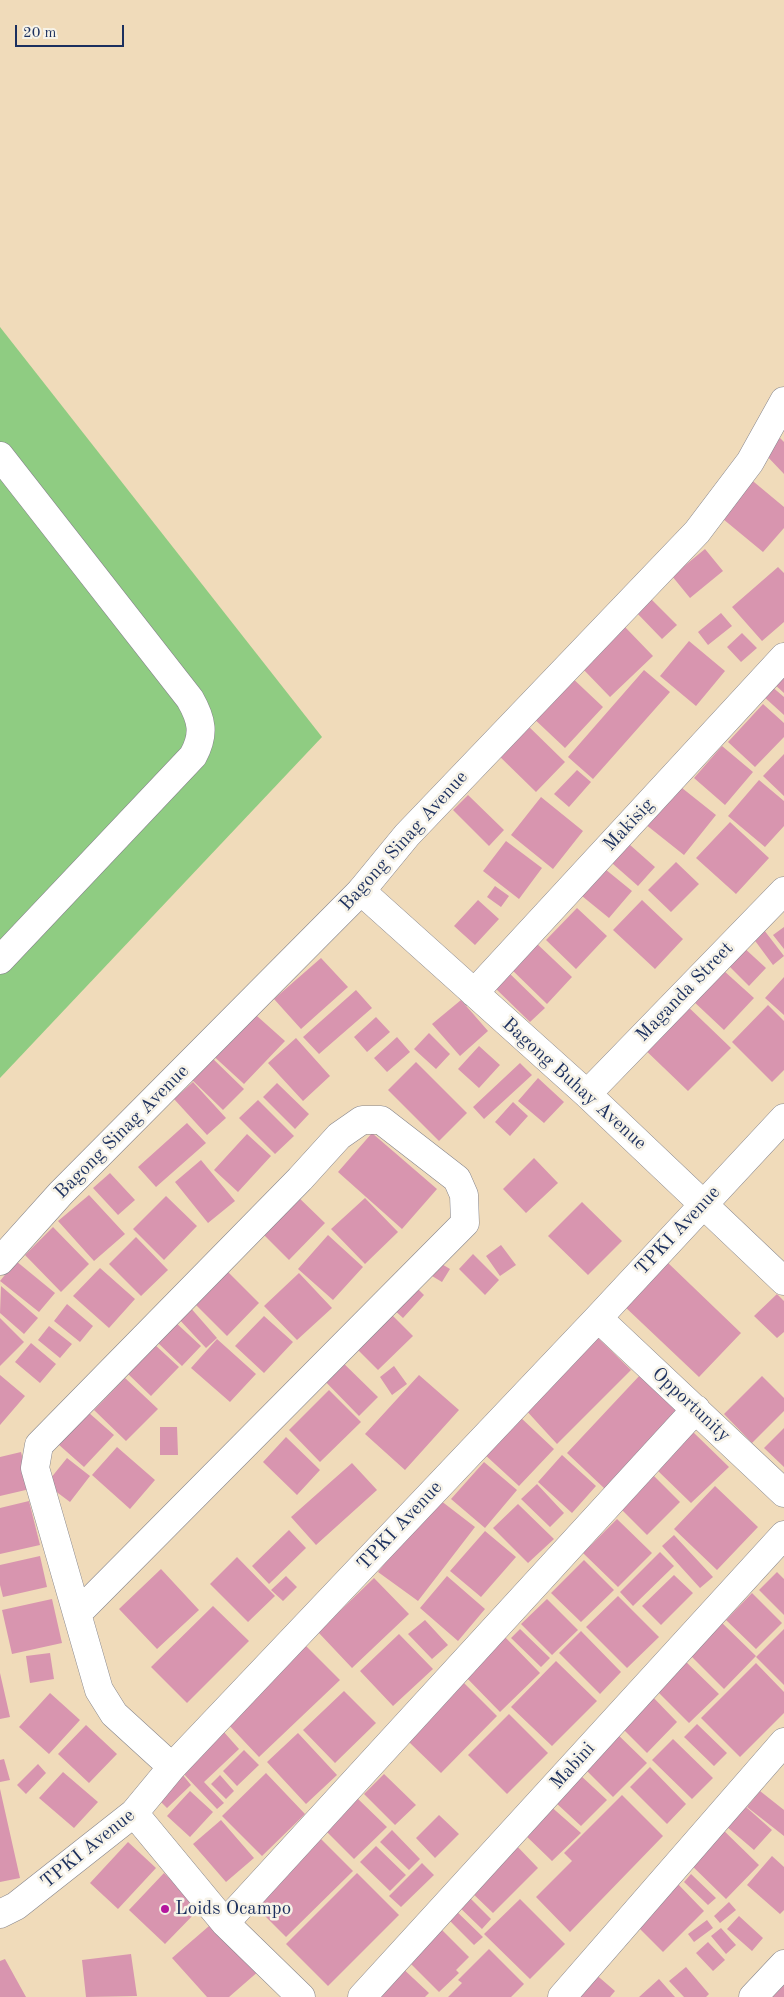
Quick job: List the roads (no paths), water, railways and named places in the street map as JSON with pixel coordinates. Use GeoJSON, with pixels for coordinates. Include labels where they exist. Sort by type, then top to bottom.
{"type":"FeatureCollection","features":[{"type":"Feature","properties":{"kind":"street","name":"Bagong Sinag Avenue"},"geometry":{"type":"LineString","coordinates":[[0,1262],[68,1186],[361,891],[407,835],[697,532],[750,462],[784,402]]}},
{"type":"Feature","properties":{"kind":"street"},"geometry":{"type":"LineString","coordinates":[[0,456],[190,699],[200,719],[201,729],[198,745],[193,756],[0,960]]}},
{"type":"Feature","properties":{"kind":"street","name":"Makisig"},"geometry":{"type":"LineString","coordinates":[[474,993],[784,657]]}},
{"type":"Feature","properties":{"kind":"street","name":"Bagong Buhay Avenue"},"geometry":{"type":"LineString","coordinates":[[361,891],[587,1094],[784,1281]]}},
{"type":"Feature","properties":{"kind":"street","name":"Maganda Street"},"geometry":{"type":"LineString","coordinates":[[587,1094],[784,891]]}},
{"type":"Feature","properties":{"kind":"street","name":"TPKI Avenue"},"geometry":{"type":"LineString","coordinates":[[0,1914],[16,1906],[134,1813],[172,1767],[598,1318],[784,1118]]}},
{"type":"Feature","properties":{"kind":"street"},"geometry":{"type":"LineString","coordinates":[[77,1614],[464,1224],[464,1195],[457,1179],[381,1120],[362,1120],[339,1136],[286,1193],[39,1445],[35,1468],[77,1614],[99,1690],[114,1714],[172,1767]]}},
{"type":"Feature","properties":{"kind":"street","name":"Opportunity"},"geometry":{"type":"LineString","coordinates":[[598,1318],[784,1493]]}},
{"type":"Feature","properties":{"kind":"street"},"geometry":{"type":"LineString","coordinates":[[225,1923],[696,1409]]}},
{"type":"Feature","properties":{"kind":"street","name":"Mabini"},"geometry":{"type":"LineString","coordinates":[[362,1997],[784,1535]]}},
{"type":"Feature","properties":{"kind":"street"},"geometry":{"type":"LineString","coordinates":[[562,1997],[784,1742]]}},
{"type":"Feature","properties":{"kind":"street"},"geometry":{"type":"LineString","coordinates":[[134,1813],[225,1923],[301,1997]]}},
{"type":"Feature","properties":{"kind":"street"},"geometry":{"type":"LineString","coordinates":[[753,1997],[784,1964]]}},
{"type":"Feature","properties":{"kind":"place","name":"Loids Ocampo"},"geometry":{"type":"Point","coordinates":[165,1909]}}]}
